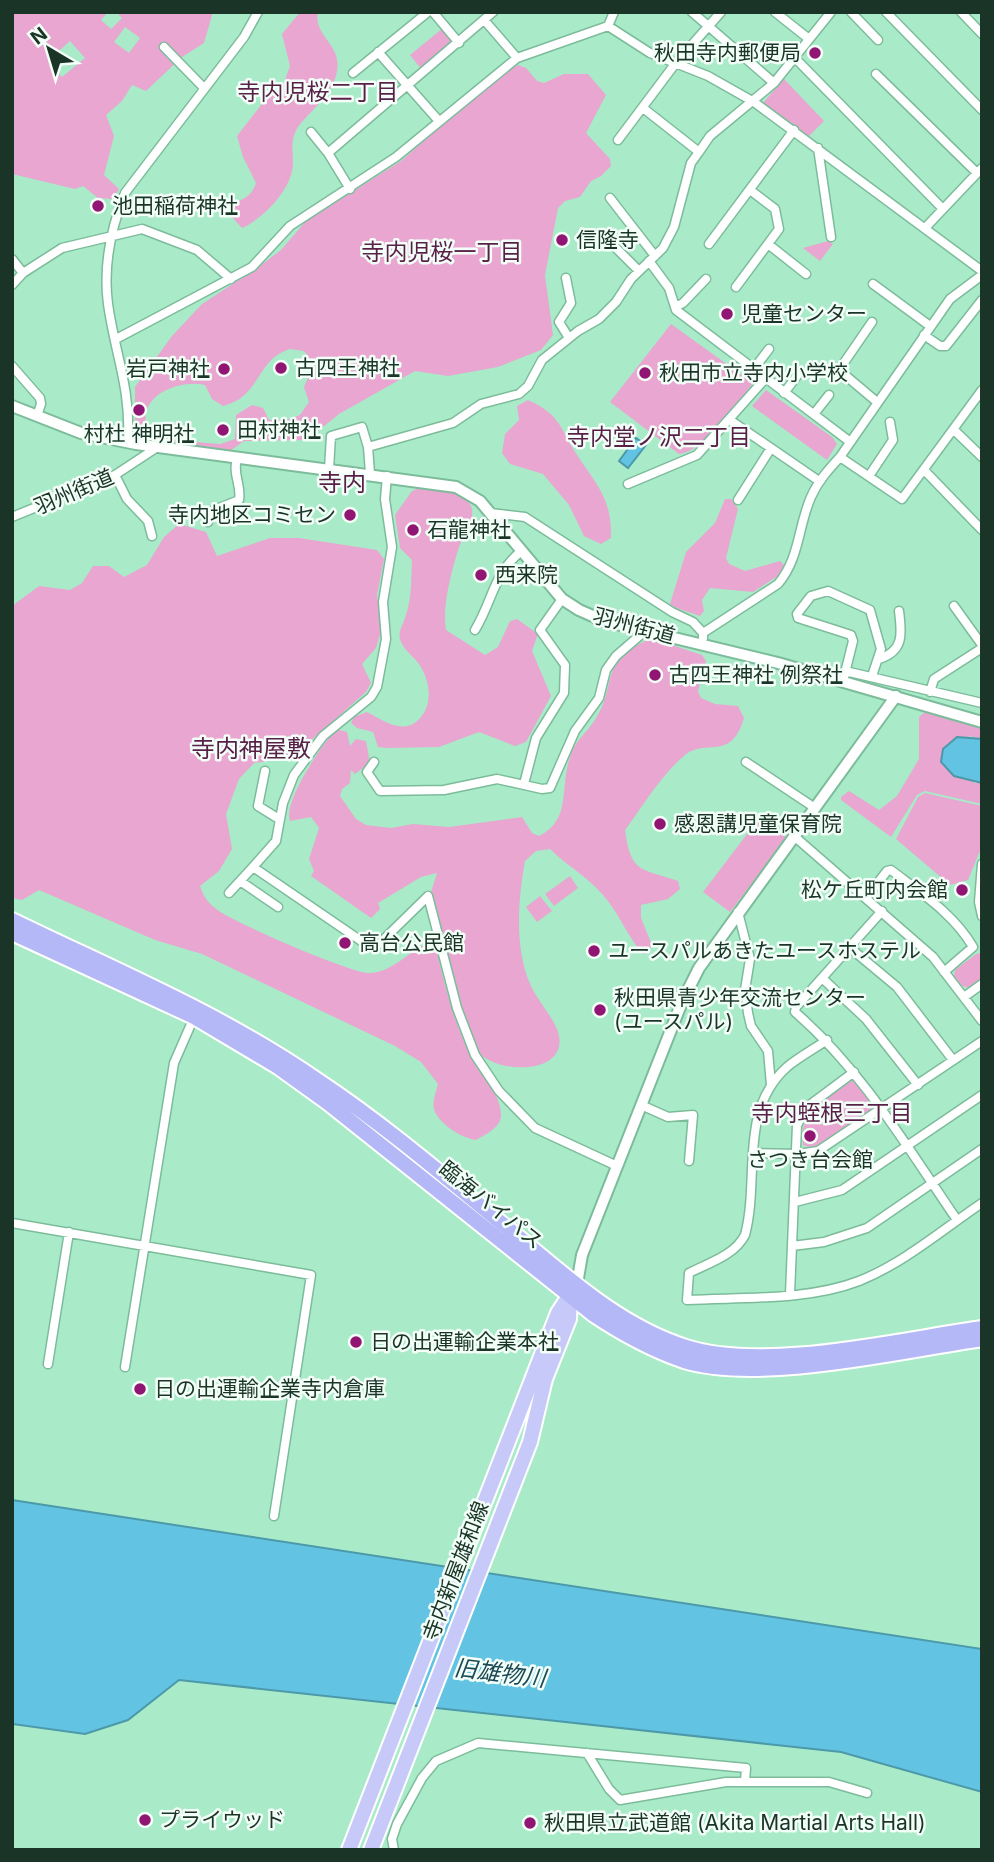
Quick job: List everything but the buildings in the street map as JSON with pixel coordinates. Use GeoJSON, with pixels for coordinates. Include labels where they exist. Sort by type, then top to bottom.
{"type":"FeatureCollection","features":[{"type":"Feature","properties":{"kind":"highway","name":"臨海バイパス"},"geometry":{"type":"LineString","coordinates":[[12,920],[197,1012],[321,1082],[444,1176],[617,1331],[652,1347],[685,1361],[735,1369],[807,1365],[982,1339]]}},
{"type":"Feature","properties":{"kind":"highway","name":"臨海バイパス"},"geometry":{"type":"LineString","coordinates":[[12,933],[197,1012]]}},
{"type":"Feature","properties":{"kind":"highway","name":"臨海バイパス"},"geometry":{"type":"LineString","coordinates":[[574,1290],[641,1329],[687,1347],[735,1357],[801,1354],[982,1328]]}},
{"type":"Feature","properties":{"kind":"main road","name":"寺内新屋雄和線"},"geometry":{"type":"LineString","coordinates":[[371,1850],[530,1442],[542,1389],[569,1319],[574,1290]]}},
{"type":"Feature","properties":{"kind":"main road","name":"寺内新屋雄和線"},"geometry":{"type":"LineString","coordinates":[[349,1850],[558,1313],[574,1290]]}},
{"type":"Feature","properties":{"kind":"street"},"geometry":{"type":"LineString","coordinates":[[128,442],[130,410],[106,283],[110,236],[125,193],[244,37],[258,12]]}},
{"type":"Feature","properties":{"kind":"street"},"geometry":{"type":"LineString","coordinates":[[353,73],[431,12],[459,43]]}},
{"type":"Feature","properties":{"kind":"street"},"geometry":{"type":"LineString","coordinates":[[328,152],[485,22],[493,12]]}},
{"type":"Feature","properties":{"kind":"street"},"geometry":{"type":"LineString","coordinates":[[116,339],[231,279],[262,258],[290,226],[396,157],[517,58],[608,26],[614,12]]}},
{"type":"Feature","properties":{"kind":"street"},"geometry":{"type":"LineString","coordinates":[[692,12],[774,83]]}},
{"type":"Feature","properties":{"kind":"street"},"geometry":{"type":"LineString","coordinates":[[618,140],[676,64],[722,12]]}},
{"type":"Feature","properties":{"kind":"street"},"geometry":{"type":"LineString","coordinates":[[775,12],[809,39]]}},
{"type":"Feature","properties":{"kind":"street"},"geometry":{"type":"LineString","coordinates":[[368,447],[453,423],[481,404],[519,394],[528,386],[542,360],[598,319],[616,302],[671,234],[685,180],[710,136],[774,83],[831,12]]}},
{"type":"Feature","properties":{"kind":"street"},"geometry":{"type":"LineString","coordinates":[[852,12],[878,40]]}},
{"type":"Feature","properties":{"kind":"street"},"geometry":{"type":"LineString","coordinates":[[886,12],[982,110]]}},
{"type":"Feature","properties":{"kind":"street"},"geometry":{"type":"LineString","coordinates":[[961,12],[982,33]]}},
{"type":"Feature","properties":{"kind":"street"},"geometry":{"type":"LineString","coordinates":[[485,22],[517,58]]}},
{"type":"Feature","properties":{"kind":"street"},"geometry":{"type":"LineString","coordinates":[[491,513],[525,517],[672,612],[693,622],[703,638],[778,584],[788,573],[808,504],[819,481],[840,457],[950,299],[980,278],[925,228],[754,102],[708,76],[650,53],[608,26]]}},
{"type":"Feature","properties":{"kind":"street"},"geometry":{"type":"LineString","coordinates":[[164,47],[204,88]]}},
{"type":"Feature","properties":{"kind":"street"},"geometry":{"type":"LineString","coordinates":[[378,52],[438,120]]}},
{"type":"Feature","properties":{"kind":"street"},"geometry":{"type":"LineString","coordinates":[[795,58],[942,208]]}},
{"type":"Feature","properties":{"kind":"street"},"geometry":{"type":"LineString","coordinates":[[876,74],[979,170],[925,228]]}},
{"type":"Feature","properties":{"kind":"street"},"geometry":{"type":"LineString","coordinates":[[643,108],[699,152]]}},
{"type":"Feature","properties":{"kind":"street"},"geometry":{"type":"LineString","coordinates":[[709,244],[794,130]]}},
{"type":"Feature","properties":{"kind":"street"},"geometry":{"type":"LineString","coordinates":[[311,132],[328,152],[350,189]]}},
{"type":"Feature","properties":{"kind":"street"},"geometry":{"type":"LineString","coordinates":[[818,148],[831,237]]}},
{"type":"Feature","properties":{"kind":"street"},"geometry":{"type":"LineString","coordinates":[[736,287],[779,229],[775,209],[750,190]]}},
{"type":"Feature","properties":{"kind":"street"},"geometry":{"type":"LineString","coordinates":[[610,198],[652,258],[669,288],[675,307],[753,370],[849,441]]}},
{"type":"Feature","properties":{"kind":"street"},"geometry":{"type":"LineString","coordinates":[[12,285],[23,273],[62,248],[142,229],[159,238],[197,250],[231,279]]}},
{"type":"Feature","properties":{"kind":"street"},"geometry":{"type":"LineString","coordinates":[[584,235],[606,238],[639,271]]}},
{"type":"Feature","properties":{"kind":"street"},"geometry":{"type":"LineString","coordinates":[[768,244],[806,274]]}},
{"type":"Feature","properties":{"kind":"street"},"geometry":{"type":"LineString","coordinates":[[12,259],[23,273]]}},
{"type":"Feature","properties":{"kind":"street"},"geometry":{"type":"LineString","coordinates":[[566,278],[571,303],[561,315],[559,323],[569,338]]}},
{"type":"Feature","properties":{"kind":"street"},"geometry":{"type":"LineString","coordinates":[[675,307],[683,303],[706,279]]}},
{"type":"Feature","properties":{"kind":"street"},"geometry":{"type":"LineString","coordinates":[[873,284],[930,326]]}},
{"type":"Feature","properties":{"kind":"street"},"geometry":{"type":"LineString","coordinates":[[924,335],[940,346],[946,346],[982,300]]}},
{"type":"Feature","properties":{"kind":"street"},"geometry":{"type":"LineString","coordinates":[[872,322],[839,365],[839,370],[877,402]]}},
{"type":"Feature","properties":{"kind":"street"},"geometry":{"type":"LineString","coordinates":[[753,370],[769,349]]}},
{"type":"Feature","properties":{"kind":"street"},"geometry":{"type":"LineString","coordinates":[[12,366],[40,398],[37,416]]}},
{"type":"Feature","properties":{"kind":"street"},"geometry":{"type":"LineString","coordinates":[[784,393],[800,372]]}},
{"type":"Feature","properties":{"kind":"street"},"geometry":{"type":"LineString","coordinates":[[628,484],[698,455],[765,379]]}},
{"type":"Feature","properties":{"kind":"street"},"geometry":{"type":"LineString","coordinates":[[840,457],[902,499],[982,390]]}},
{"type":"Feature","properties":{"kind":"street"},"geometry":{"type":"LineString","coordinates":[[814,414],[829,395]]}},
{"type":"Feature","properties":{"kind":"street"},"geometry":{"type":"LineString","coordinates":[[12,407],[80,433],[156,448]]}},
{"type":"Feature","properties":{"kind":"street"},"geometry":{"type":"LineString","coordinates":[[730,420],[819,481]]}},
{"type":"Feature","properties":{"kind":"street"},"geometry":{"type":"LineString","coordinates":[[869,476],[893,440],[890,422]]}},
{"type":"Feature","properties":{"kind":"street"},"geometry":{"type":"LineString","coordinates":[[329,470],[331,436],[362,427],[368,447],[370,473]]}},
{"type":"Feature","properties":{"kind":"street"},"geometry":{"type":"LineString","coordinates":[[954,429],[982,457]]}},
{"type":"Feature","properties":{"kind":"street","name":"羽州街道"},"geometry":{"type":"LineString","coordinates":[[12,517],[115,475],[156,448],[370,473],[456,487],[480,501],[562,599],[604,621],[645,631],[703,638],[844,676],[897,696],[982,722]]}},
{"type":"Feature","properties":{"kind":"street"},"geometry":{"type":"LineString","coordinates":[[738,500],[771,448]]}},
{"type":"Feature","properties":{"kind":"street"},"geometry":{"type":"LineString","coordinates":[[208,522],[214,510],[239,500],[241,496],[233,470],[237,459]]}},
{"type":"Feature","properties":{"kind":"street"},"geometry":{"type":"LineString","coordinates":[[923,470],[982,530]]}},
{"type":"Feature","properties":{"kind":"street"},"geometry":{"type":"LineString","coordinates":[[115,475],[127,499],[148,521],[152,536]]}},
{"type":"Feature","properties":{"kind":"street"},"geometry":{"type":"LineString","coordinates":[[229,893],[276,841],[279,819],[293,775],[323,736],[370,697],[377,687],[386,639],[383,603],[392,547],[385,499],[387,477]]}},
{"type":"Feature","properties":{"kind":"street"},"geometry":{"type":"LineString","coordinates":[[475,630],[488,609],[499,573],[520,552]]}},
{"type":"Feature","properties":{"kind":"street"},"geometry":{"type":"LineString","coordinates":[[872,676],[879,659],[880,635],[867,607],[828,591],[811,596],[797,614],[798,618],[851,635],[853,641],[844,676],[872,676],[982,703]]}},
{"type":"Feature","properties":{"kind":"street"},"geometry":{"type":"LineString","coordinates":[[524,784],[536,738],[564,693],[565,665],[540,630],[562,599]]}},
{"type":"Feature","properties":{"kind":"street"},"geometry":{"type":"LineString","coordinates":[[930,692],[934,679],[982,647],[954,606]]}},
{"type":"Feature","properties":{"kind":"street"},"geometry":{"type":"LineString","coordinates":[[879,659],[891,655],[899,647],[899,611]]}},
{"type":"Feature","properties":{"kind":"street"},"geometry":{"type":"LineString","coordinates":[[373,762],[367,772],[380,791],[444,790],[497,779],[542,789],[550,788],[575,731],[599,698],[606,670],[616,656],[645,631]]}},
{"type":"Feature","properties":{"kind":"street"},"geometry":{"type":"LineString","coordinates":[[574,1290],[582,1255],[699,968],[897,696]]}},
{"type":"Feature","properties":{"kind":"street"},"geometry":{"type":"LineString","coordinates":[[746,762],[815,808]]}},
{"type":"Feature","properties":{"kind":"street"},"geometry":{"type":"LineString","coordinates":[[265,771],[258,806],[279,819]]}},
{"type":"Feature","properties":{"kind":"street"},"geometry":{"type":"LineString","coordinates":[[794,836],[933,957],[982,1021]]}},
{"type":"Feature","properties":{"kind":"street"},"geometry":{"type":"LineString","coordinates":[[982,864],[982,916]]}},
{"type":"Feature","properties":{"kind":"street"},"geometry":{"type":"LineString","coordinates":[[253,867],[370,947],[379,944],[428,896],[457,1008],[475,1055],[499,1091],[535,1128],[617,1166]]}},
{"type":"Feature","properties":{"kind":"street"},"geometry":{"type":"LineString","coordinates":[[866,898],[887,871],[891,870],[946,913],[977,946],[944,972]]}},
{"type":"Feature","properties":{"kind":"street"},"geometry":{"type":"LineString","coordinates":[[240,881],[278,907]]}},
{"type":"Feature","properties":{"kind":"street"},"geometry":{"type":"LineString","coordinates":[[882,911],[796,1007],[795,1012],[827,1040],[854,1072],[957,1220]]}},
{"type":"Feature","properties":{"kind":"street"},"geometry":{"type":"LineString","coordinates":[[738,912],[750,959],[745,990],[748,1013],[751,1026],[768,1051],[771,1084]]}},
{"type":"Feature","properties":{"kind":"street"},"geometry":{"type":"LineString","coordinates":[[849,947],[897,987],[953,1060]]}},
{"type":"Feature","properties":{"kind":"street"},"geometry":{"type":"LineString","coordinates":[[822,978],[866,1019],[918,1085]]}},
{"type":"Feature","properties":{"kind":"street"},"geometry":{"type":"LineString","coordinates":[[964,997],[982,984]]}},
{"type":"Feature","properties":{"kind":"street"},"geometry":{"type":"LineString","coordinates":[[125,1367],[142,1246],[174,1063],[197,1012]]}},
{"type":"Feature","properties":{"kind":"street"},"geometry":{"type":"LineString","coordinates":[[827,1040],[788,1067],[771,1084],[755,1124],[745,1235],[740,1245],[729,1253],[689,1273],[687,1300],[790,1294],[832,1289],[858,1281],[890,1266],[982,1203]]}},
{"type":"Feature","properties":{"kind":"street"},"geometry":{"type":"LineString","coordinates":[[753,1153],[798,1154],[818,1151],[982,1041]]}},
{"type":"Feature","properties":{"kind":"street"},"geometry":{"type":"LineString","coordinates":[[790,1294],[800,1117],[807,1107],[854,1072]]}},
{"type":"Feature","properties":{"kind":"street"},"geometry":{"type":"LineString","coordinates":[[795,1202],[842,1190],[982,1096]]}},
{"type":"Feature","properties":{"kind":"street"},"geometry":{"type":"LineString","coordinates":[[641,1105],[668,1117],[693,1115],[689,1161]]}},
{"type":"Feature","properties":{"kind":"street"},"geometry":{"type":"LineString","coordinates":[[792,1246],[824,1242],[858,1233],[982,1149]]}},
{"type":"Feature","properties":{"kind":"street"},"geometry":{"type":"LineString","coordinates":[[12,1223],[311,1275],[274,1516]]}},
{"type":"Feature","properties":{"kind":"street"},"geometry":{"type":"LineString","coordinates":[[48,1364],[69,1232]]}},
{"type":"Feature","properties":{"kind":"street"},"geometry":{"type":"LineString","coordinates":[[394,1850],[392,1839],[397,1824],[422,1778],[436,1761],[451,1752],[478,1743],[746,1768],[745,1782]]}},
{"type":"Feature","properties":{"kind":"street"},"geometry":{"type":"LineString","coordinates":[[587,1753],[620,1800],[726,1782],[829,1782],[867,1793]]}},
{"type":"Feature","properties":{"kind":"shaded area"},"geometry":{"type":"Polygon","coordinates":[[[12,12],[108,12],[101,20],[111,29],[122,18],[116,12],[213,12],[204,43],[182,57],[146,91],[132,85],[122,101],[106,115],[114,136],[104,175],[119,189],[113,199],[98,198],[83,186],[75,189],[12,174],[12,12]],[[125,27],[114,42],[129,53],[140,38],[125,27]],[[70,41],[48,61],[62,77],[85,58],[70,41]]]}},
{"type":"Feature","properties":{"kind":"shaded area"},"geometry":{"type":"Polygon","coordinates":[[[300,12],[318,12],[320,28],[332,47],[337,62],[335,80],[327,95],[295,132],[291,174],[282,193],[268,210],[242,228],[231,216],[230,206],[248,196],[256,183],[243,157],[237,136],[265,100],[282,88],[290,66],[282,34],[300,12]]]}},
{"type":"Feature","properties":{"kind":"shaded area"},"geometry":{"type":"Polygon","coordinates":[[[443,28],[455,43],[422,70],[410,55],[443,28]]]}},
{"type":"Feature","properties":{"kind":"shaded area"},"geometry":{"type":"Polygon","coordinates":[[[518,65],[526,68],[537,81],[544,83],[564,74],[588,74],[606,95],[586,133],[610,159],[611,166],[591,181],[580,197],[565,201],[558,208],[545,275],[553,335],[541,350],[498,367],[448,376],[415,371],[339,414],[307,440],[244,441],[230,451],[135,439],[135,387],[172,336],[202,304],[281,250],[306,221],[401,161],[502,73],[518,65]],[[290,349],[279,354],[270,361],[245,394],[223,406],[212,399],[205,385],[184,385],[162,392],[148,407],[147,427],[153,430],[180,422],[183,431],[177,435],[181,441],[220,444],[235,439],[236,415],[252,405],[263,408],[269,420],[287,420],[300,415],[309,402],[304,387],[314,364],[304,351],[290,349]]]}},
{"type":"Feature","properties":{"kind":"shaded area"},"geometry":{"type":"Polygon","coordinates":[[[784,79],[824,121],[808,137],[762,104],[784,79]]]}},
{"type":"Feature","properties":{"kind":"shaded area"},"geometry":{"type":"Polygon","coordinates":[[[828,241],[833,244],[820,261],[803,248],[828,241]]]}},
{"type":"Feature","properties":{"kind":"shaded area"},"geometry":{"type":"Polygon","coordinates":[[[671,324],[753,383],[710,435],[689,451],[679,454],[610,402],[671,324]]]}},
{"type":"Feature","properties":{"kind":"shaded area"},"geometry":{"type":"Polygon","coordinates":[[[766,390],[832,437],[837,444],[827,460],[752,406],[766,390]]]}},
{"type":"Feature","properties":{"kind":"shaded area"},"geometry":{"type":"Polygon","coordinates":[[[528,400],[547,411],[558,423],[602,493],[609,513],[611,538],[601,544],[584,536],[569,505],[543,474],[510,464],[502,453],[505,434],[519,420],[517,406],[528,400]]]}},
{"type":"Feature","properties":{"kind":"shaded area"},"geometry":{"type":"Polygon","coordinates":[[[420,488],[437,489],[464,497],[472,510],[450,580],[445,611],[446,630],[485,655],[498,647],[510,621],[517,619],[538,634],[532,651],[551,696],[526,742],[515,746],[479,732],[439,747],[387,748],[378,747],[373,732],[357,728],[351,723],[354,717],[367,712],[397,726],[410,725],[422,716],[426,709],[429,694],[426,679],[419,664],[400,639],[410,597],[412,560],[400,548],[395,515],[412,491],[420,488]]]}},
{"type":"Feature","properties":{"kind":"shaded area"},"geometry":{"type":"Polygon","coordinates":[[[725,499],[731,499],[738,509],[726,558],[729,564],[745,571],[780,561],[784,565],[781,574],[753,592],[710,588],[702,600],[704,611],[700,616],[670,604],[686,552],[715,523],[725,499]]]}},
{"type":"Feature","properties":{"kind":"shaded area"},"geometry":{"type":"Polygon","coordinates":[[[179,524],[206,532],[217,556],[270,538],[299,538],[377,550],[384,559],[377,595],[382,628],[376,648],[362,664],[371,683],[366,692],[291,758],[254,763],[239,779],[226,814],[232,849],[219,871],[200,886],[210,903],[225,915],[358,971],[369,973],[386,969],[431,942],[436,948],[449,1001],[463,1040],[493,1089],[500,1106],[499,1123],[476,1140],[453,1131],[442,1122],[433,1105],[438,1084],[421,1062],[395,1046],[202,954],[155,940],[39,890],[22,900],[12,898],[12,606],[39,586],[70,590],[82,583],[93,566],[109,566],[124,577],[147,565],[164,537],[179,524]]]}},
{"type":"Feature","properties":{"kind":"shaded area"},"geometry":{"type":"Polygon","coordinates":[[[651,638],[702,655],[706,661],[698,691],[701,698],[715,704],[738,706],[744,718],[739,732],[725,745],[700,748],[684,756],[660,781],[625,830],[627,844],[635,862],[647,871],[678,881],[680,889],[668,899],[641,905],[641,918],[652,945],[648,953],[643,954],[637,947],[614,909],[597,888],[550,849],[536,851],[525,861],[519,908],[522,956],[531,986],[556,1026],[559,1046],[553,1057],[543,1063],[529,1067],[499,1064],[476,1050],[461,1017],[431,892],[437,873],[421,877],[378,903],[380,909],[371,918],[311,876],[314,871],[309,859],[319,828],[311,817],[290,821],[292,800],[313,760],[336,729],[347,732],[350,746],[356,739],[366,741],[370,763],[355,774],[351,770],[350,783],[342,789],[340,796],[356,819],[366,825],[391,828],[413,824],[449,827],[522,817],[532,833],[539,836],[556,822],[560,813],[571,753],[602,707],[615,665],[634,647],[651,638]]]}},
{"type":"Feature","properties":{"kind":"shaded area"},"geometry":{"type":"Polygon","coordinates":[[[925,712],[982,729],[982,739],[969,736],[974,783],[982,783],[982,804],[925,791],[917,795],[891,837],[841,800],[841,797],[849,791],[879,810],[897,796],[919,759],[919,717],[925,712]]]}},
{"type":"Feature","properties":{"kind":"shaded area"},"geometry":{"type":"Polygon","coordinates":[[[925,793],[982,806],[982,846],[968,880],[950,885],[896,839],[918,797],[925,793]]]}},
{"type":"Feature","properties":{"kind":"shaded area"},"geometry":{"type":"Polygon","coordinates":[[[760,817],[787,838],[730,912],[703,892],[760,817]]]}},
{"type":"Feature","properties":{"kind":"shaded area"},"geometry":{"type":"Polygon","coordinates":[[[570,876],[578,888],[554,906],[545,894],[570,876]]]}},
{"type":"Feature","properties":{"kind":"shaded area"},"geometry":{"type":"Polygon","coordinates":[[[540,896],[552,911],[537,922],[526,907],[540,896]]]}},
{"type":"Feature","properties":{"kind":"shaded area"},"geometry":{"type":"Polygon","coordinates":[[[981,953],[982,978],[970,988],[962,986],[954,976],[955,970],[981,953]]]}},
{"type":"Feature","properties":{"kind":"shaded area"},"geometry":{"type":"Polygon","coordinates":[[[851,1081],[857,1082],[873,1104],[871,1110],[828,1141],[810,1147],[803,1145],[805,1122],[810,1114],[823,1100],[851,1081]]]}},
{"type":"Feature","properties":{"kind":"water"},"geometry":{"type":"Polygon","coordinates":[[[636,438],[646,445],[628,468],[619,461],[636,438]]]}},
{"type":"Feature","properties":{"kind":"water"},"geometry":{"type":"Polygon","coordinates":[[[957,737],[982,739],[982,783],[954,776],[941,762],[943,749],[957,737]]]}},
{"type":"Feature","properties":{"kind":"water","name":"旧雄物川"},"geometry":{"type":"Polygon","coordinates":[[[12,1500],[982,1649],[982,1792],[841,1752],[179,1680],[128,1720],[85,1734],[12,1724],[12,1500]]]}},
{"type":"Feature","properties":{"kind":"place","name":"秋田寺内郵便局"},"geometry":{"type":"Point","coordinates":[815,53]}},
{"type":"Feature","properties":{"kind":"place","name":"池田稲荷神社"},"geometry":{"type":"Point","coordinates":[98,206]}},
{"type":"Feature","properties":{"kind":"place","name":"信隆寺"},"geometry":{"type":"Point","coordinates":[562,240]}},
{"type":"Feature","properties":{"kind":"place","name":"児童センター"},"geometry":{"type":"Point","coordinates":[727,314]}},
{"type":"Feature","properties":{"kind":"place","name":"古四王神社"},"geometry":{"type":"Point","coordinates":[281,368]}},
{"type":"Feature","properties":{"kind":"place","name":"岩戸神社"},"geometry":{"type":"Point","coordinates":[224,369]}},
{"type":"Feature","properties":{"kind":"place","name":"秋田市立寺内小学校"},"geometry":{"type":"Point","coordinates":[645,373]}},
{"type":"Feature","properties":{"kind":"place","name":"村杜 神明社"},"geometry":{"type":"Point","coordinates":[139,410]}},
{"type":"Feature","properties":{"kind":"place","name":"田村神社"},"geometry":{"type":"Point","coordinates":[223,430]}},
{"type":"Feature","properties":{"kind":"place","name":"寺内地区コミセン"},"geometry":{"type":"Point","coordinates":[350,515]}},
{"type":"Feature","properties":{"kind":"place","name":"石龍神社"},"geometry":{"type":"Point","coordinates":[413,530]}},
{"type":"Feature","properties":{"kind":"place","name":"西来院"},"geometry":{"type":"Point","coordinates":[481,575]}},
{"type":"Feature","properties":{"kind":"place","name":"古四王神社 例祭社"},"geometry":{"type":"Point","coordinates":[655,675]}},
{"type":"Feature","properties":{"kind":"place","name":"感恩講児童保育院"},"geometry":{"type":"Point","coordinates":[660,824]}},
{"type":"Feature","properties":{"kind":"place","name":"松ケ丘町内会館"},"geometry":{"type":"Point","coordinates":[962,890]}},
{"type":"Feature","properties":{"kind":"place","name":"高台公民館"},"geometry":{"type":"Point","coordinates":[345,943]}},
{"type":"Feature","properties":{"kind":"place","name":"ユースパルあきたユースホステル"},"geometry":{"type":"Point","coordinates":[594,951]}},
{"type":"Feature","properties":{"kind":"place","name":"秋田県青少年交流センター (ユースパル)"},"geometry":{"type":"Point","coordinates":[600,1010]}},
{"type":"Feature","properties":{"kind":"place","name":"さつき台会館"},"geometry":{"type":"Point","coordinates":[810,1136]}},
{"type":"Feature","properties":{"kind":"place","name":"日の出運輸企業本社"},"geometry":{"type":"Point","coordinates":[356,1342]}},
{"type":"Feature","properties":{"kind":"place","name":"日の出運輸企業寺内倉庫"},"geometry":{"type":"Point","coordinates":[140,1389]}},
{"type":"Feature","properties":{"kind":"place","name":"プライウッド"},"geometry":{"type":"Point","coordinates":[145,1820]}},
{"type":"Feature","properties":{"kind":"place","name":"秋田県立武道館 (Akita Martial Arts Hall)"},"geometry":{"type":"Point","coordinates":[530,1823]}},
{"type":"Feature","properties":{"kind":"district","name":"寺内児桜二丁目"},"geometry":{"type":"Point","coordinates":[318,92]}},
{"type":"Feature","properties":{"kind":"district","name":"寺内児桜一丁目"},"geometry":{"type":"Point","coordinates":[442,252]}},
{"type":"Feature","properties":{"kind":"district","name":"寺内堂ノ沢二丁目"},"geometry":{"type":"Point","coordinates":[659,437]}},
{"type":"Feature","properties":{"kind":"district","name":"寺内"},"geometry":{"type":"Point","coordinates":[342,483]}},
{"type":"Feature","properties":{"kind":"district","name":"寺内神屋敷"},"geometry":{"type":"Point","coordinates":[251,749]}},
{"type":"Feature","properties":{"kind":"district","name":"寺内蛭根三丁目"},"geometry":{"type":"Point","coordinates":[832,1113]}}]}
